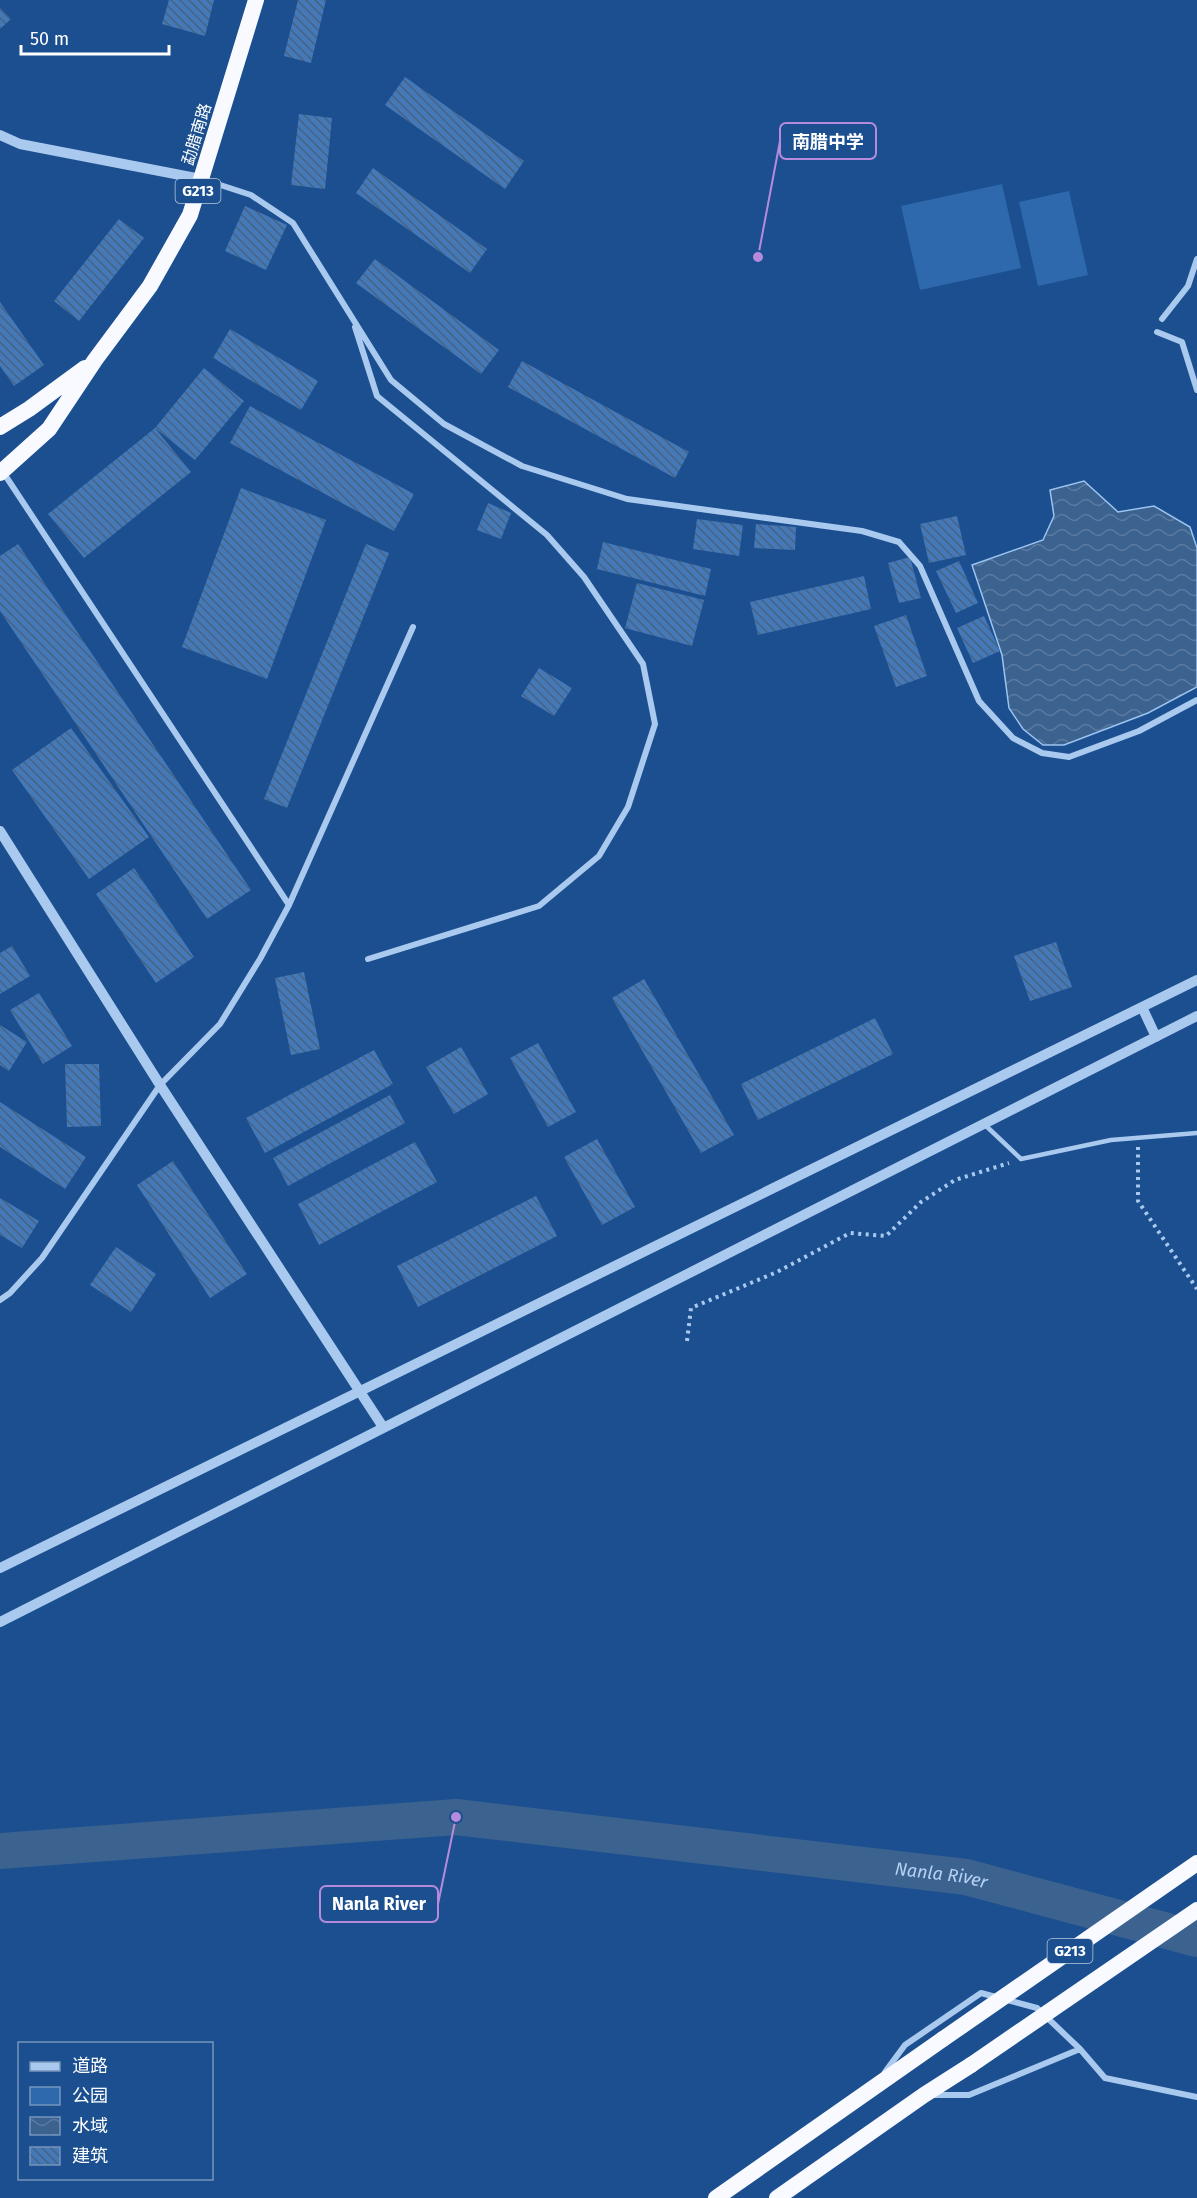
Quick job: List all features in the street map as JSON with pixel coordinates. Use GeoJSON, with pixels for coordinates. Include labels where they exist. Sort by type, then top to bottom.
{"type":"FeatureCollection","features":[{"type":"Feature","properties":{"kind":"highway","name":"勐腊南路"},"geometry":{"type":"LineString","coordinates":[[95,360],[150,286],[190,215],[256,0]]}},
{"type":"Feature","properties":{"kind":"highway","name":"G213"},"geometry":{"type":"LineString","coordinates":[[0,427],[29,409],[95,360]]}},
{"type":"Feature","properties":{"kind":"highway","name":"G213"},"geometry":{"type":"LineString","coordinates":[[2,472],[50,429],[95,360]]}},
{"type":"Feature","properties":{"kind":"highway","name":"G213"},"geometry":{"type":"LineString","coordinates":[[716,2198],[1197,1863]]}},
{"type":"Feature","properties":{"kind":"highway","name":"G213"},"geometry":{"type":"LineString","coordinates":[[777,2198],[924,2095],[1197,1910]]}},
{"type":"Feature","properties":{"kind":"street"},"geometry":{"type":"LineString","coordinates":[[0,135],[20,144],[201,179],[252,195],[293,223],[391,380],[444,424],[522,466],[627,499],[862,531],[899,542],[920,566],[979,701],[1013,738],[1042,753],[1069,757],[1139,731],[1197,700]]}},
{"type":"Feature","properties":{"kind":"street"},"geometry":{"type":"LineString","coordinates":[[1162,319],[1188,286],[1197,259]]}},
{"type":"Feature","properties":{"kind":"street"},"geometry":{"type":"LineString","coordinates":[[352,318],[377,396],[547,535],[584,577],[643,664],[655,724],[628,807],[599,856],[539,906],[368,960]]}},
{"type":"Feature","properties":{"kind":"street"},"geometry":{"type":"LineString","coordinates":[[1158,332],[1182,342],[1197,390]]}},
{"type":"Feature","properties":{"kind":"street"},"geometry":{"type":"LineString","coordinates":[[2,472],[289,905]]}},
{"type":"Feature","properties":{"kind":"street"},"geometry":{"type":"LineString","coordinates":[[0,1300],[10,1293],[42,1258],[160,1085],[220,1024],[260,959],[318,844],[413,627]]}},
{"type":"Feature","properties":{"kind":"street"},"geometry":{"type":"LineString","coordinates":[[0,831],[160,1085],[383,1427]]}},
{"type":"Feature","properties":{"kind":"street"},"geometry":{"type":"LineString","coordinates":[[0,1568],[1197,980]]}},
{"type":"Feature","properties":{"kind":"street"},"geometry":{"type":"LineString","coordinates":[[1142,1007],[1156,1037]]}},
{"type":"Feature","properties":{"kind":"street"},"geometry":{"type":"LineString","coordinates":[[0,1622],[1197,1016]]}},
{"type":"Feature","properties":{"kind":"street"},"geometry":{"type":"LineString","coordinates":[[874,2087],[904,2045],[981,1993],[1037,2008],[1080,2049],[1105,2078],[1197,2097]]}},
{"type":"Feature","properties":{"kind":"street"},"geometry":{"type":"LineString","coordinates":[[924,2095],[969,2095],[1080,2049]]}},
{"type":"Feature","properties":{"kind":"lane"},"geometry":{"type":"LineString","coordinates":[[984,1124],[1021,1159],[1112,1140],[1197,1133]]}},
{"type":"Feature","properties":{"kind":"path"},"geometry":{"type":"LineString","coordinates":[[1138,1137],[1138,1201],[1197,1289]]}},
{"type":"Feature","properties":{"kind":"path"},"geometry":{"type":"LineString","coordinates":[[687,1341],[691,1308],[777,1272],[850,1233],[886,1236],[921,1202],[955,1180],[1021,1159]]}},
{"type":"Feature","properties":{"kind":"green space"},"geometry":{"type":"Polygon","coordinates":[[[1002,184],[1021,268],[920,290],[901,206],[1002,184]]]}},
{"type":"Feature","properties":{"kind":"green space"},"geometry":{"type":"Polygon","coordinates":[[[1069,191],[1088,275],[1038,286],[1019,202],[1069,191]]]}},
{"type":"Feature","properties":{"kind":"water"},"geometry":{"type":"Polygon","coordinates":[[[1084,481],[1118,512],[1154,506],[1190,527],[1197,548],[1197,687],[1148,713],[1064,745],[1043,745],[1023,729],[1009,708],[1002,655],[972,565],[1043,540],[1054,516],[1050,490],[1084,481]]]}},
{"type":"Feature","properties":{"kind":"building"},"geometry":{"type":"Polygon","coordinates":[[[169,0],[214,0],[205,36],[162,24],[169,0]]]}},
{"type":"Feature","properties":{"kind":"building"},"geometry":{"type":"Polygon","coordinates":[[[298,0],[326,0],[311,63],[284,56],[298,0]]]}},
{"type":"Feature","properties":{"kind":"building"},"geometry":{"type":"Polygon","coordinates":[[[0,8],[11,19],[0,29],[0,8]]]}},
{"type":"Feature","properties":{"kind":"building"},"geometry":{"type":"Polygon","coordinates":[[[405,77],[524,161],[505,189],[385,105],[405,77]]]}},
{"type":"Feature","properties":{"kind":"building"},"geometry":{"type":"Polygon","coordinates":[[[299,114],[332,118],[325,189],[291,185],[299,114]]]}},
{"type":"Feature","properties":{"kind":"building"},"geometry":{"type":"Polygon","coordinates":[[[373,168],[487,249],[470,273],[356,193],[373,168]]]}},
{"type":"Feature","properties":{"kind":"building"},"geometry":{"type":"Polygon","coordinates":[[[245,206],[287,225],[266,270],[225,251],[245,206]]]}},
{"type":"Feature","properties":{"kind":"building"},"geometry":{"type":"Polygon","coordinates":[[[119,219],[144,238],[79,321],[54,301],[119,219]]]}},
{"type":"Feature","properties":{"kind":"building"},"geometry":{"type":"Polygon","coordinates":[[[375,259],[499,350],[481,374],[356,283],[375,259]]]}},
{"type":"Feature","properties":{"kind":"building"},"geometry":{"type":"Polygon","coordinates":[[[0,302],[44,365],[14,386],[0,366],[0,302]]]}},
{"type":"Feature","properties":{"kind":"building"},"geometry":{"type":"Polygon","coordinates":[[[230,329],[318,381],[301,410],[213,358],[230,329]]]}},
{"type":"Feature","properties":{"kind":"building"},"geometry":{"type":"Polygon","coordinates":[[[522,361],[689,452],[675,478],[508,387],[522,361]]]}},
{"type":"Feature","properties":{"kind":"building"},"geometry":{"type":"Polygon","coordinates":[[[204,368],[244,401],[195,460],[155,428],[204,368]]]}},
{"type":"Feature","properties":{"kind":"building"},"geometry":{"type":"Polygon","coordinates":[[[250,406],[414,494],[394,531],[230,443],[250,406]]]}},
{"type":"Feature","properties":{"kind":"building"},"geometry":{"type":"Polygon","coordinates":[[[155,428],[191,472],[84,558],[48,514],[155,428]]]}},
{"type":"Feature","properties":{"kind":"building"},"geometry":{"type":"Polygon","coordinates":[[[241,488],[326,520],[267,679],[182,647],[241,488]]]}},
{"type":"Feature","properties":{"kind":"building"},"geometry":{"type":"Polygon","coordinates":[[[488,503],[511,513],[501,539],[477,530],[488,503]]]}},
{"type":"Feature","properties":{"kind":"building"},"geometry":{"type":"Polygon","coordinates":[[[957,516],[966,555],[929,563],[920,524],[957,516]]]}},
{"type":"Feature","properties":{"kind":"building"},"geometry":{"type":"Polygon","coordinates":[[[697,519],[743,525],[739,556],[693,549],[697,519]]]}},
{"type":"Feature","properties":{"kind":"building"},"geometry":{"type":"Polygon","coordinates":[[[756,524],[796,527],[795,550],[754,548],[756,524]]]}},
{"type":"Feature","properties":{"kind":"building"},"geometry":{"type":"Polygon","coordinates":[[[603,542],[711,569],[705,596],[597,569],[603,542]]]}},
{"type":"Feature","properties":{"kind":"building"},"geometry":{"type":"Polygon","coordinates":[[[18,544],[251,890],[207,919],[0,611],[0,556],[18,544]]]}},
{"type":"Feature","properties":{"kind":"building"},"geometry":{"type":"Polygon","coordinates":[[[366,544],[389,553],[287,808],[264,799],[366,544]]]}},
{"type":"Feature","properties":{"kind":"building"},"geometry":{"type":"Polygon","coordinates":[[[910,557],[921,598],[899,603],[888,563],[910,557]]]}},
{"type":"Feature","properties":{"kind":"building"},"geometry":{"type":"Polygon","coordinates":[[[959,561],[978,603],[956,613],[936,571],[959,561]]]}},
{"type":"Feature","properties":{"kind":"building"},"geometry":{"type":"Polygon","coordinates":[[[864,576],[871,609],[758,635],[750,602],[864,576]]]}},
{"type":"Feature","properties":{"kind":"building"},"geometry":{"type":"Polygon","coordinates":[[[637,583],[704,600],[692,646],[625,628],[637,583]]]}},
{"type":"Feature","properties":{"kind":"building"},"geometry":{"type":"Polygon","coordinates":[[[906,615],[927,676],[896,687],[874,626],[906,615]]]}},
{"type":"Feature","properties":{"kind":"building"},"geometry":{"type":"Polygon","coordinates":[[[984,616],[1000,651],[973,663],[957,628],[984,616]]]}},
{"type":"Feature","properties":{"kind":"building"},"geometry":{"type":"Polygon","coordinates":[[[539,668],[572,688],[554,716],[521,696],[539,668]]]}},
{"type":"Feature","properties":{"kind":"building"},"geometry":{"type":"Polygon","coordinates":[[[71,728],[149,837],[89,879],[12,770],[71,728]]]}},
{"type":"Feature","properties":{"kind":"building"},"geometry":{"type":"Polygon","coordinates":[[[134,868],[194,957],[156,983],[96,894],[134,868]]]}},
{"type":"Feature","properties":{"kind":"building"},"geometry":{"type":"Polygon","coordinates":[[[1056,942],[1072,987],[1030,1001],[1014,956],[1056,942]]]}},
{"type":"Feature","properties":{"kind":"building"},"geometry":{"type":"Polygon","coordinates":[[[12,946],[30,976],[0,994],[0,953],[12,946]]]}},
{"type":"Feature","properties":{"kind":"building"},"geometry":{"type":"Polygon","coordinates":[[[304,972],[320,1049],[291,1055],[275,978],[304,972]]]}},
{"type":"Feature","properties":{"kind":"building"},"geometry":{"type":"Polygon","coordinates":[[[644,979],[734,1135],[701,1153],[612,998],[644,979]]]}},
{"type":"Feature","properties":{"kind":"building"},"geometry":{"type":"Polygon","coordinates":[[[39,993],[72,1046],[43,1064],[10,1010],[39,993]]]}},
{"type":"Feature","properties":{"kind":"building"},"geometry":{"type":"Polygon","coordinates":[[[875,1018],[893,1054],[758,1120],[741,1084],[875,1018]]]}},
{"type":"Feature","properties":{"kind":"building"},"geometry":{"type":"Polygon","coordinates":[[[0,1025],[27,1042],[9,1071],[0,1065],[0,1025]]]}},
{"type":"Feature","properties":{"kind":"building"},"geometry":{"type":"Polygon","coordinates":[[[538,1043],[576,1112],[548,1127],[510,1058],[538,1043]]]}},
{"type":"Feature","properties":{"kind":"building"},"geometry":{"type":"Polygon","coordinates":[[[461,1047],[488,1094],[454,1114],[426,1067],[461,1047]]]}},
{"type":"Feature","properties":{"kind":"building"},"geometry":{"type":"Polygon","coordinates":[[[374,1050],[393,1084],[265,1153],[246,1118],[374,1050]]]}},
{"type":"Feature","properties":{"kind":"building"},"geometry":{"type":"Polygon","coordinates":[[[65,1064],[99,1064],[101,1126],[67,1127],[65,1064]]]}},
{"type":"Feature","properties":{"kind":"building"},"geometry":{"type":"Polygon","coordinates":[[[390,1095],[405,1123],[288,1186],[273,1158],[390,1095]]]}},
{"type":"Feature","properties":{"kind":"building"},"geometry":{"type":"Polygon","coordinates":[[[0,1102],[86,1157],[65,1189],[0,1147],[0,1102]]]}},
{"type":"Feature","properties":{"kind":"building"},"geometry":{"type":"Polygon","coordinates":[[[597,1139],[635,1207],[602,1225],[564,1157],[597,1139]]]}},
{"type":"Feature","properties":{"kind":"building"},"geometry":{"type":"Polygon","coordinates":[[[415,1142],[437,1182],[319,1245],[298,1204],[415,1142]]]}},
{"type":"Feature","properties":{"kind":"building"},"geometry":{"type":"Polygon","coordinates":[[[173,1161],[247,1274],[210,1298],[137,1185],[173,1161]]]}},
{"type":"Feature","properties":{"kind":"building"},"geometry":{"type":"Polygon","coordinates":[[[536,1196],[557,1236],[418,1307],[397,1266],[536,1196]]]}},
{"type":"Feature","properties":{"kind":"building"},"geometry":{"type":"Polygon","coordinates":[[[0,1198],[39,1221],[22,1248],[0,1235],[0,1198]]]}},
{"type":"Feature","properties":{"kind":"building"},"geometry":{"type":"Polygon","coordinates":[[[116,1247],[156,1274],[131,1312],[90,1285],[116,1247]]]}},
{"type":"Feature","properties":{"kind":"waterway","name":"Nanla River"},"geometry":{"type":"LineString","coordinates":[[0,1851],[456,1817],[966,1877],[1197,1939]]}},
{"type":"Feature","properties":{"kind":"place","name":"南腊中学"},"geometry":{"type":"Point","coordinates":[758,257]}},
{"type":"Feature","properties":{"kind":"place","name":"Nanla River"},"geometry":{"type":"Point","coordinates":[456,1817]}}]}
